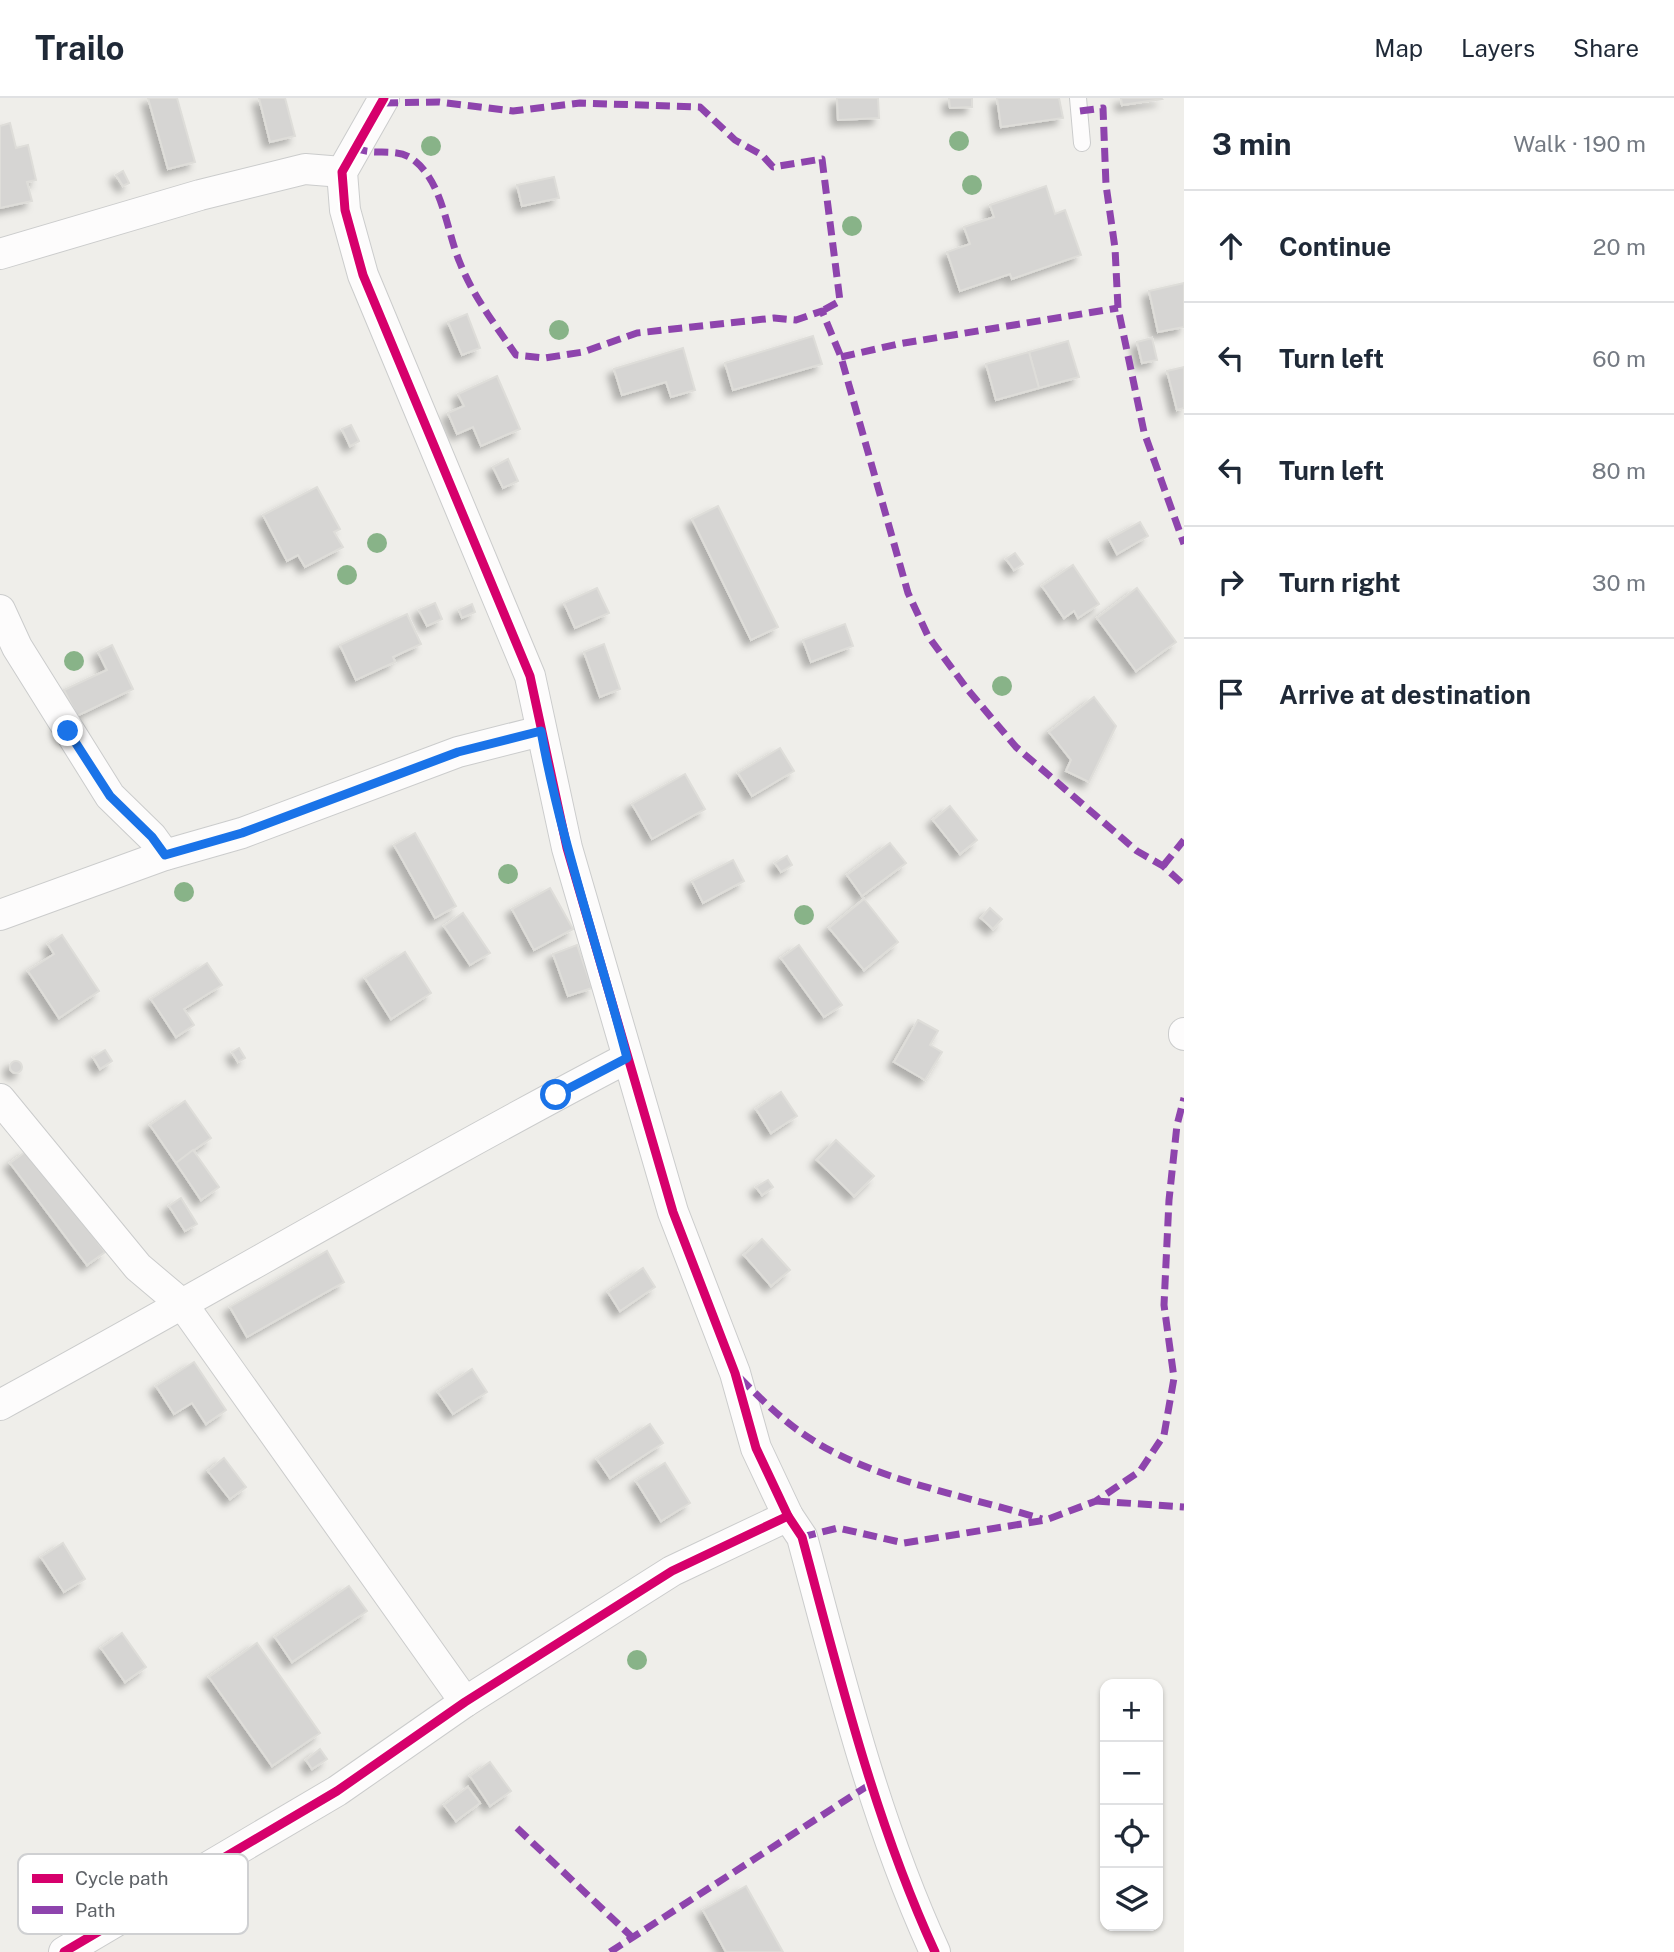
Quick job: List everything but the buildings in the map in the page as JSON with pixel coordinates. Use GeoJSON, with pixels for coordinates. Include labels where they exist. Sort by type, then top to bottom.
{"type":"FeatureCollection","features":[{"type":"Feature","properties":{"kind":"street"},"geometry":{"type":"LineString","coordinates":[[384,98],[384,103],[370,121],[342,172],[345,211],[363,275],[530,677],[567,848],[604,967],[627,1058],[673,1212],[734,1373],[756,1448],[802,1537],[869,1785],[915,1909],[935,1952]]}},
{"type":"Feature","properties":{"kind":"street"},"geometry":{"type":"LineString","coordinates":[[0,254],[200,195],[305,169],[342,172]]}},
{"type":"Feature","properties":{"kind":"street"},"geometry":{"type":"LineString","coordinates":[[0,610],[17,648],[110,796],[152,837],[165,855]]}},
{"type":"Feature","properties":{"kind":"street"},"geometry":{"type":"LineString","coordinates":[[0,915],[165,855],[242,833],[458,752],[541,731]]}},
{"type":"Feature","properties":{"kind":"street"},"geometry":{"type":"LineString","coordinates":[[0,1405],[183,1305],[382,1189],[627,1058]]}},
{"type":"Feature","properties":{"kind":"street"},"geometry":{"type":"LineString","coordinates":[[0,1099],[138,1267],[183,1305],[465,1702]]}},
{"type":"Feature","properties":{"kind":"street"},"geometry":{"type":"LineString","coordinates":[[230,1854],[337,1791],[465,1702],[672,1571],[789,1516]]}},
{"type":"Feature","properties":{"kind":"street"},"geometry":{"type":"LineString","coordinates":[[64,1952],[95,1934]]}},
{"type":"Feature","properties":{"kind":"lane"},"geometry":{"type":"LineString","coordinates":[[1078,98],[1082,142]]}},
{"type":"Feature","properties":{"kind":"marked path"},"geometry":{"type":"LineString","coordinates":[[384,103],[439,102],[513,111],[580,103],[700,107],[735,140],[762,155],[773,167],[822,159],[840,301],[822,311]]}},
{"type":"Feature","properties":{"kind":"marked path"},"geometry":{"type":"LineString","coordinates":[[1080,111],[1103,108],[1106,185],[1115,248],[1118,308],[1144,432],[1184,544]]}},
{"type":"Feature","properties":{"kind":"marked path"},"geometry":{"type":"LineString","coordinates":[[354,147],[404,155],[422,167],[437,192],[465,275],[516,355],[545,358],[583,352],[637,333],[774,318],[796,320],[822,311],[841,357],[908,593],[928,636],[968,690],[1016,747],[1137,851],[1163,866],[1184,885]]}},
{"type":"Feature","properties":{"kind":"marked path"},"geometry":{"type":"LineString","coordinates":[[841,357],[898,344],[1118,308]]}},
{"type":"Feature","properties":{"kind":"marked path"},"geometry":{"type":"LineString","coordinates":[[1163,866],[1184,840]]}},
{"type":"Feature","properties":{"kind":"marked path"},"geometry":{"type":"LineString","coordinates":[[802,1537],[838,1528],[904,1543],[1046,1520],[1096,1501],[1140,1471],[1164,1435],[1174,1378],[1164,1305],[1169,1200],[1177,1125],[1184,1098]]}},
{"type":"Feature","properties":{"kind":"marked path"},"geometry":{"type":"LineString","coordinates":[[740,1378],[794,1427],[839,1455],[925,1487],[1042,1519]]}},
{"type":"Feature","properties":{"kind":"marked path"},"geometry":{"type":"LineString","coordinates":[[1096,1501],[1184,1507]]}},
{"type":"Feature","properties":{"kind":"marked path"},"geometry":{"type":"LineString","coordinates":[[610,1952],[869,1785]]}},
{"type":"Feature","properties":{"kind":"marked path"},"geometry":{"type":"LineString","coordinates":[[517,1828],[633,1938]]}},
{"type":"Feature","properties":{"kind":"cycle path"},"geometry":{"type":"LineString","coordinates":[[384,98],[342,172],[345,210],[363,275],[530,676],[567,848],[673,1212],[735,1373],[756,1448],[788,1516],[802,1537],[876,1799],[913,1902],[935,1952]]}},
{"type":"Feature","properties":{"kind":"cycle path"},"geometry":{"type":"LineString","coordinates":[[230,1854],[337,1791],[465,1702],[672,1571],[788,1516]]}},
{"type":"Feature","properties":{"kind":"cycle path"},"geometry":{"type":"LineString","coordinates":[[64,1952],[95,1934]]}},
{"type":"Feature","properties":{"kind":"route"},"geometry":{"type":"LineString","coordinates":[[68,731],[110,796],[152,837],[165,855],[242,833],[458,752],[541,731],[567,848],[604,967],[627,1058],[556,1095]]}}]}
